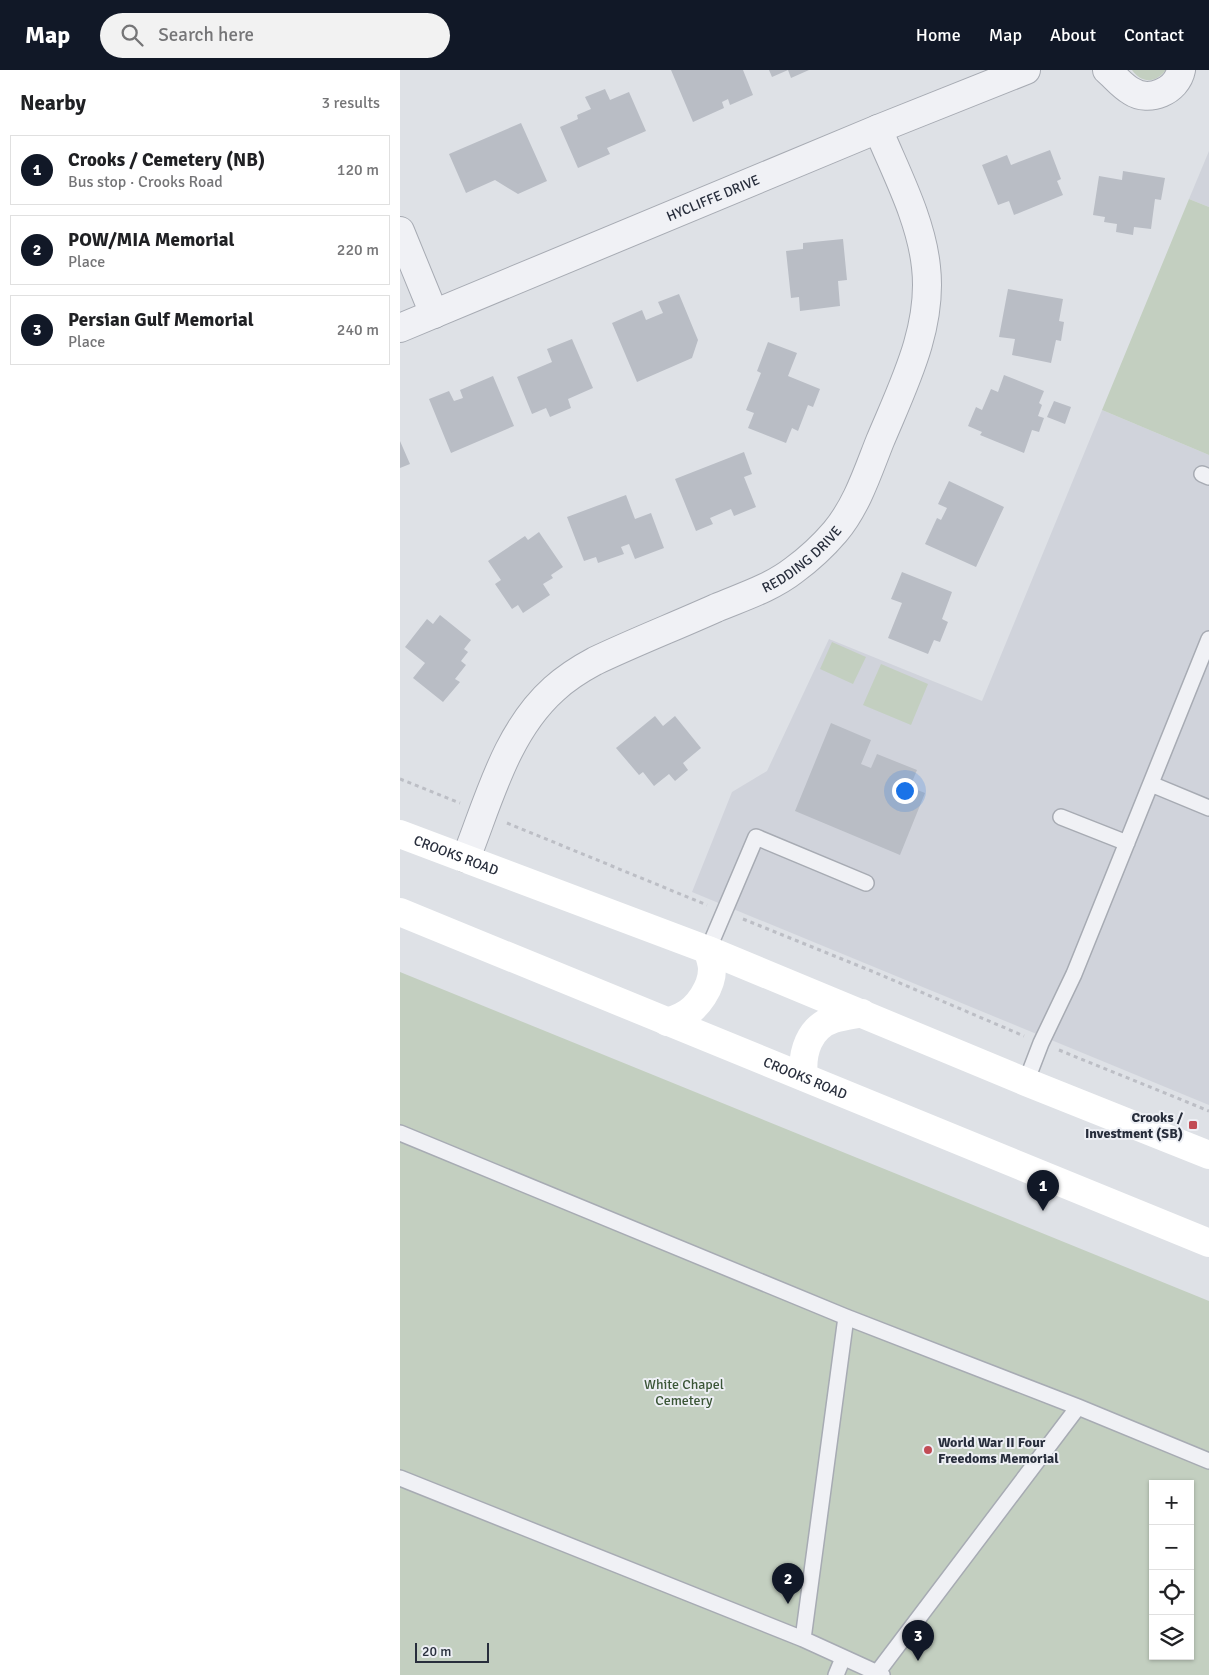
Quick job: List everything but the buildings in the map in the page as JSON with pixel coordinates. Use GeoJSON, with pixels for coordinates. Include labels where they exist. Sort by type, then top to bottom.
{"type":"FeatureCollection","features":[{"type":"Feature","properties":{"kind":"main road","name":"CROOKS ROAD"},"geometry":{"type":"LineString","coordinates":[[400,834],[708,950],[1026,1082],[1209,1155]]}},
{"type":"Feature","properties":{"kind":"main road","name":"CROOKS ROAD"},"geometry":{"type":"LineString","coordinates":[[400,912],[1209,1243]]}},
{"type":"Feature","properties":{"kind":"main road"},"geometry":{"type":"LineString","coordinates":[[667,1022],[682,1016],[694,1008],[704,994],[710,982],[712,968],[708,950]]}},
{"type":"Feature","properties":{"kind":"main road"},"geometry":{"type":"LineString","coordinates":[[804,1077],[804,1052],[816,1030],[834,1019],[862,1013]]}},
{"type":"Feature","properties":{"kind":"street","name":"HYCLIFFE DRIVE"},"geometry":{"type":"LineString","coordinates":[[400,328],[878,129],[1026,70]]}},
{"type":"Feature","properties":{"kind":"street"},"geometry":{"type":"LineString","coordinates":[[1108,70],[1131,92],[1141,96],[1154,96],[1174,85],[1181,70]]}},
{"type":"Feature","properties":{"kind":"street","name":"REDDING DRIVE"},"geometry":{"type":"LineString","coordinates":[[466,858],[511,746],[539,705],[553,689],[572,674],[595,661],[772,584],[793,571],[816,552],[836,531],[847,514],[862,485],[907,377],[924,319],[926,302],[927,270],[922,242],[911,208],[878,129]]}},
{"type":"Feature","properties":{"kind":"street"},"geometry":{"type":"LineString","coordinates":[[400,231],[434,314]]}},
{"type":"Feature","properties":{"kind":"lane"},"geometry":{"type":"LineString","coordinates":[[1026,1082],[1041,1043],[1074,974],[1209,640]]}},
{"type":"Feature","properties":{"kind":"lane"},"geometry":{"type":"LineString","coordinates":[[1151,784],[1209,808]]}},
{"type":"Feature","properties":{"kind":"lane"},"geometry":{"type":"LineString","coordinates":[[1061,817],[1127,843]]}},
{"type":"Feature","properties":{"kind":"lane"},"geometry":{"type":"LineString","coordinates":[[708,950],[756,838],[866,883]]}},
{"type":"Feature","properties":{"kind":"lane"},"geometry":{"type":"LineString","coordinates":[[400,1133],[846,1317],[1078,1407],[1209,1461]]}},
{"type":"Feature","properties":{"kind":"lane"},"geometry":{"type":"LineString","coordinates":[[803,1639],[846,1317]]}},
{"type":"Feature","properties":{"kind":"lane"},"geometry":{"type":"LineString","coordinates":[[400,1478],[803,1639],[879,1674],[1078,1407]]}},
{"type":"Feature","properties":{"kind":"lane"},"geometry":{"type":"LineString","coordinates":[[836,1675],[843,1658]]}},
{"type":"Feature","properties":{"kind":"path"},"geometry":{"type":"LineString","coordinates":[[400,779],[468,806]]}},
{"type":"Feature","properties":{"kind":"path"},"geometry":{"type":"LineString","coordinates":[[500,820],[713,907]]}},
{"type":"Feature","properties":{"kind":"path"},"geometry":{"type":"LineString","coordinates":[[738,917],[1209,1111]]}},
{"type":"Feature","properties":{"kind":"shaded area"},"geometry":{"type":"Polygon","coordinates":[[[1209,151],[1209,207],[1189,199],[1209,151]]]}},
{"type":"Feature","properties":{"kind":"shaded area"},"geometry":{"type":"Polygon","coordinates":[[[1102,410],[1209,455],[1209,1105],[692,892],[732,792],[767,771],[829,639],[982,701],[1102,410]]]}},
{"type":"Feature","properties":{"kind":"green space"},"geometry":{"type":"Polygon","coordinates":[[[1132,70],[1166,70],[1158,77],[1145,80],[1136,75],[1132,70]]]}},
{"type":"Feature","properties":{"kind":"green space"},"geometry":{"type":"Polygon","coordinates":[[[1189,199],[1209,207],[1209,455],[1102,410],[1189,199]]]}},
{"type":"Feature","properties":{"kind":"green space"},"geometry":{"type":"Polygon","coordinates":[[[832,642],[866,657],[853,684],[820,669],[832,642]]]}},
{"type":"Feature","properties":{"kind":"green space"},"geometry":{"type":"Polygon","coordinates":[[[881,664],[928,684],[911,725],[863,705],[881,664]]]}},
{"type":"Feature","properties":{"kind":"green space","name":"White Chapel Cemetery"},"geometry":{"type":"Polygon","coordinates":[[[400,972],[1209,1301],[1209,1675],[400,1675],[400,972]]]}},
{"type":"Feature","properties":{"kind":"place","name":"Crooks / Investment (SB)"},"geometry":{"type":"Point","coordinates":[1193,1125]}},
{"type":"Feature","properties":{"kind":"place","name":"Crooks / Cemetery (NB)"},"geometry":{"type":"Point","coordinates":[1043,1211]}},
{"type":"Feature","properties":{"kind":"place","name":"World War II Four Freedoms Memorial"},"geometry":{"type":"Point","coordinates":[928,1450]}},
{"type":"Feature","properties":{"kind":"place","name":"POW/MIA Memorial"},"geometry":{"type":"Point","coordinates":[788,1604]}},
{"type":"Feature","properties":{"kind":"place","name":"Persian Gulf Memorial"},"geometry":{"type":"Point","coordinates":[918,1661]}}]}
